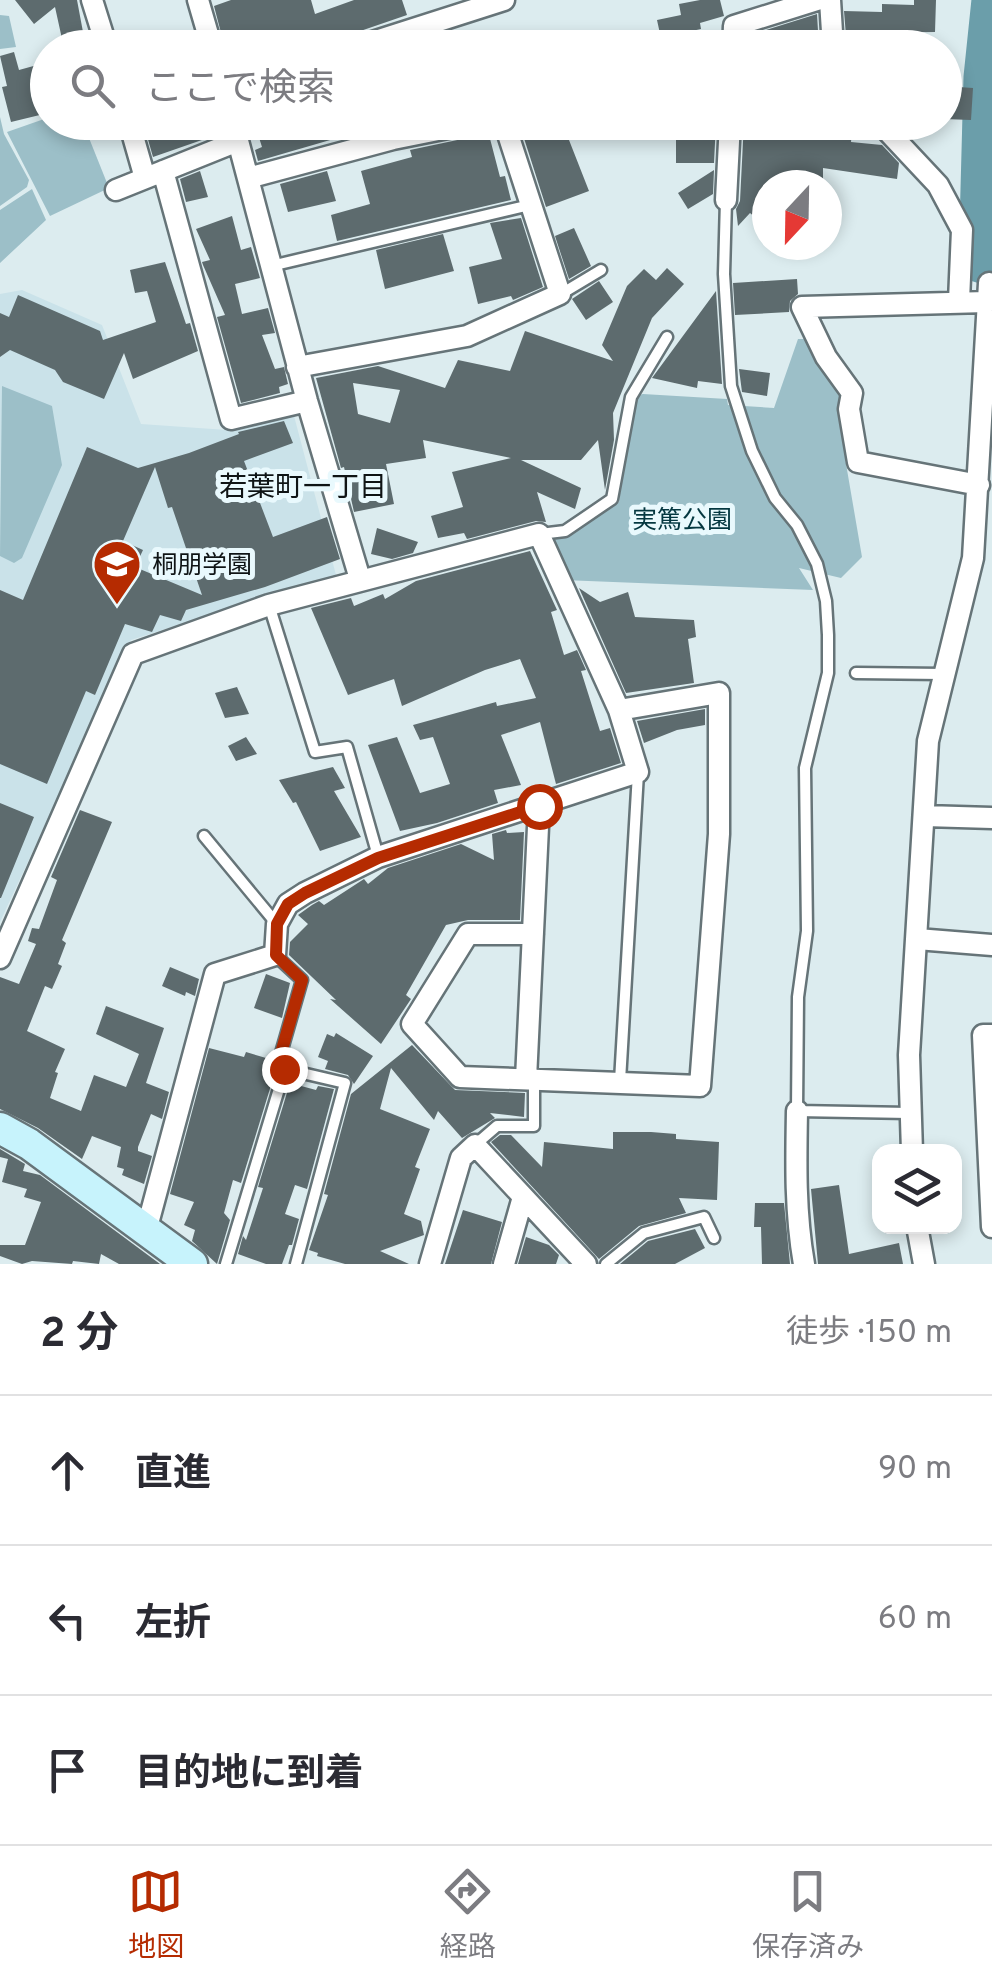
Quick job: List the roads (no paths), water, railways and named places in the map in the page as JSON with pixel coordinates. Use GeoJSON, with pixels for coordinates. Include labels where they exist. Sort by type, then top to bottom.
{"type":"FeatureCollection","features":[{"type":"Feature","properties":{"kind":"main road"},"geometry":{"type":"LineString","coordinates":[[0,1128],[43,1154],[192,1264]]}},
{"type":"Feature","properties":{"kind":"street"},"geometry":{"type":"LineString","coordinates":[[92,0],[101,30]]}},
{"type":"Feature","properties":{"kind":"street"},"geometry":{"type":"LineString","coordinates":[[198,0],[207,30]]}},
{"type":"Feature","properties":{"kind":"street"},"geometry":{"type":"LineString","coordinates":[[413,30],[504,0]]}},
{"type":"Feature","properties":{"kind":"street"},"geometry":{"type":"LineString","coordinates":[[734,30],[734,26],[816,0]]}},
{"type":"Feature","properties":{"kind":"street"},"geometry":{"type":"LineString","coordinates":[[830,0],[831,30]]}},
{"type":"Feature","properties":{"kind":"street"},"geometry":{"type":"LineString","coordinates":[[138,140],[154,174],[231,419],[306,402]]}},
{"type":"Feature","properties":{"kind":"street"},"geometry":{"type":"LineString","coordinates":[[116,190],[220,140]]}},
{"type":"Feature","properties":{"kind":"street"},"geometry":{"type":"LineString","coordinates":[[238,140],[306,402],[360,579]]}},
{"type":"Feature","properties":{"kind":"street"},"geometry":{"type":"LineString","coordinates":[[248,178],[364,140]]}},
{"type":"Feature","properties":{"kind":"street"},"geometry":{"type":"LineString","coordinates":[[298,367],[466,336],[560,294],[510,140]]}},
{"type":"Feature","properties":{"kind":"street"},"geometry":{"type":"LineString","coordinates":[[726,200],[729,140]]}},
{"type":"Feature","properties":{"kind":"street"},"geometry":{"type":"LineString","coordinates":[[896,140],[938,185],[962,230],[959,301]]}},
{"type":"Feature","properties":{"kind":"street"},"geometry":{"type":"LineString","coordinates":[[960,269],[989,290]]}},
{"type":"Feature","properties":{"kind":"street"},"geometry":{"type":"LineString","coordinates":[[979,485],[858,462],[849,410],[852,393],[826,357],[802,307],[959,301],[989,290]]}},
{"type":"Feature","properties":{"kind":"street"},"geometry":{"type":"LineString","coordinates":[[912,1144],[909,1056],[928,741],[944,674],[982,560],[979,485],[989,290]]}},
{"type":"Feature","properties":{"kind":"street"},"geometry":{"type":"LineString","coordinates":[[0,958],[133,654],[360,579],[539,534],[619,710],[638,772],[378,858],[288,904],[277,924],[276,955],[215,974],[146,1232]]}},
{"type":"Feature","properties":{"kind":"street"},"geometry":{"type":"LineString","coordinates":[[533,934],[468,934],[412,1024],[460,1077],[700,1086],[718,834],[719,694],[619,710]]}},
{"type":"Feature","properties":{"kind":"street"},"geometry":{"type":"LineString","coordinates":[[530,1080],[539,806]]}},
{"type":"Feature","properties":{"kind":"street"},"geometry":{"type":"LineString","coordinates":[[924,816],[992,818]]}},
{"type":"Feature","properties":{"kind":"street"},"geometry":{"type":"LineString","coordinates":[[917,938],[992,945]]}},
{"type":"Feature","properties":{"kind":"street"},"geometry":{"type":"LineString","coordinates":[[992,1035],[983,1035],[992,1227]]}},
{"type":"Feature","properties":{"kind":"street"},"geometry":{"type":"LineString","coordinates":[[797,1111],[797,1203],[804,1264]]}},
{"type":"Feature","properties":{"kind":"street"},"geometry":{"type":"LineString","coordinates":[[430,1264],[461,1158],[475,1145],[586,1264]]}},
{"type":"Feature","properties":{"kind":"street"},"geometry":{"type":"LineString","coordinates":[[504,1264],[523,1197]]}},
{"type":"Feature","properties":{"kind":"street"},"geometry":{"type":"LineString","coordinates":[[918,1234],[924,1264]]}},
{"type":"Feature","properties":{"kind":"lane"},"geometry":{"type":"LineString","coordinates":[[726,200],[724,274],[731,386],[760,467],[775,498],[797,525],[816,564],[827,618],[828,673],[805,768],[807,931],[798,997],[797,1111],[910,1112]]}},
{"type":"Feature","properties":{"kind":"lane"},"geometry":{"type":"LineString","coordinates":[[271,266],[531,205]]}},
{"type":"Feature","properties":{"kind":"lane"},"geometry":{"type":"LineString","coordinates":[[560,294],[602,270]]}},
{"type":"Feature","properties":{"kind":"lane"},"geometry":{"type":"LineString","coordinates":[[539,534],[565,531],[612,499],[631,398],[667,337]]}},
{"type":"Feature","properties":{"kind":"lane"},"geometry":{"type":"LineString","coordinates":[[269,606],[316,752],[346,747],[378,858]]}},
{"type":"Feature","properties":{"kind":"lane"},"geometry":{"type":"LineString","coordinates":[[856,672],[944,674]]}},
{"type":"Feature","properties":{"kind":"lane"},"geometry":{"type":"LineString","coordinates":[[620,1082],[638,772]]}},
{"type":"Feature","properties":{"kind":"lane"},"geometry":{"type":"LineString","coordinates":[[204,836],[277,924]]}},
{"type":"Feature","properties":{"kind":"lane"},"geometry":{"type":"LineString","coordinates":[[226,1264],[284,1069],[281,1053],[302,980],[276,955]]}},
{"type":"Feature","properties":{"kind":"lane"},"geometry":{"type":"LineString","coordinates":[[284,1069],[345,1084],[296,1264]]}},
{"type":"Feature","properties":{"kind":"lane"},"geometry":{"type":"LineString","coordinates":[[475,1145],[497,1126],[534,1126],[530,1080]]}},
{"type":"Feature","properties":{"kind":"lane"},"geometry":{"type":"LineString","coordinates":[[606,1264],[644,1232],[658,1227],[704,1217],[714,1238]]}},
{"type":"Feature","properties":{"kind":"waterway"},"geometry":{"type":"LineString","coordinates":[[989,0],[981,77],[976,264],[992,269]]}},
{"type":"Feature","properties":{"kind":"place","name":"桐朋学園"},"geometry":{"type":"Point","coordinates":[117,606]}},
{"type":"Feature","properties":{"kind":"district","name":"若葉町一丁目"},"geometry":{"type":"Point","coordinates":[303,486]}},
{"type":"Feature","properties":{"kind":"park label","name":"実篤公園"},"geometry":{"type":"Point","coordinates":[682,519]}}]}
